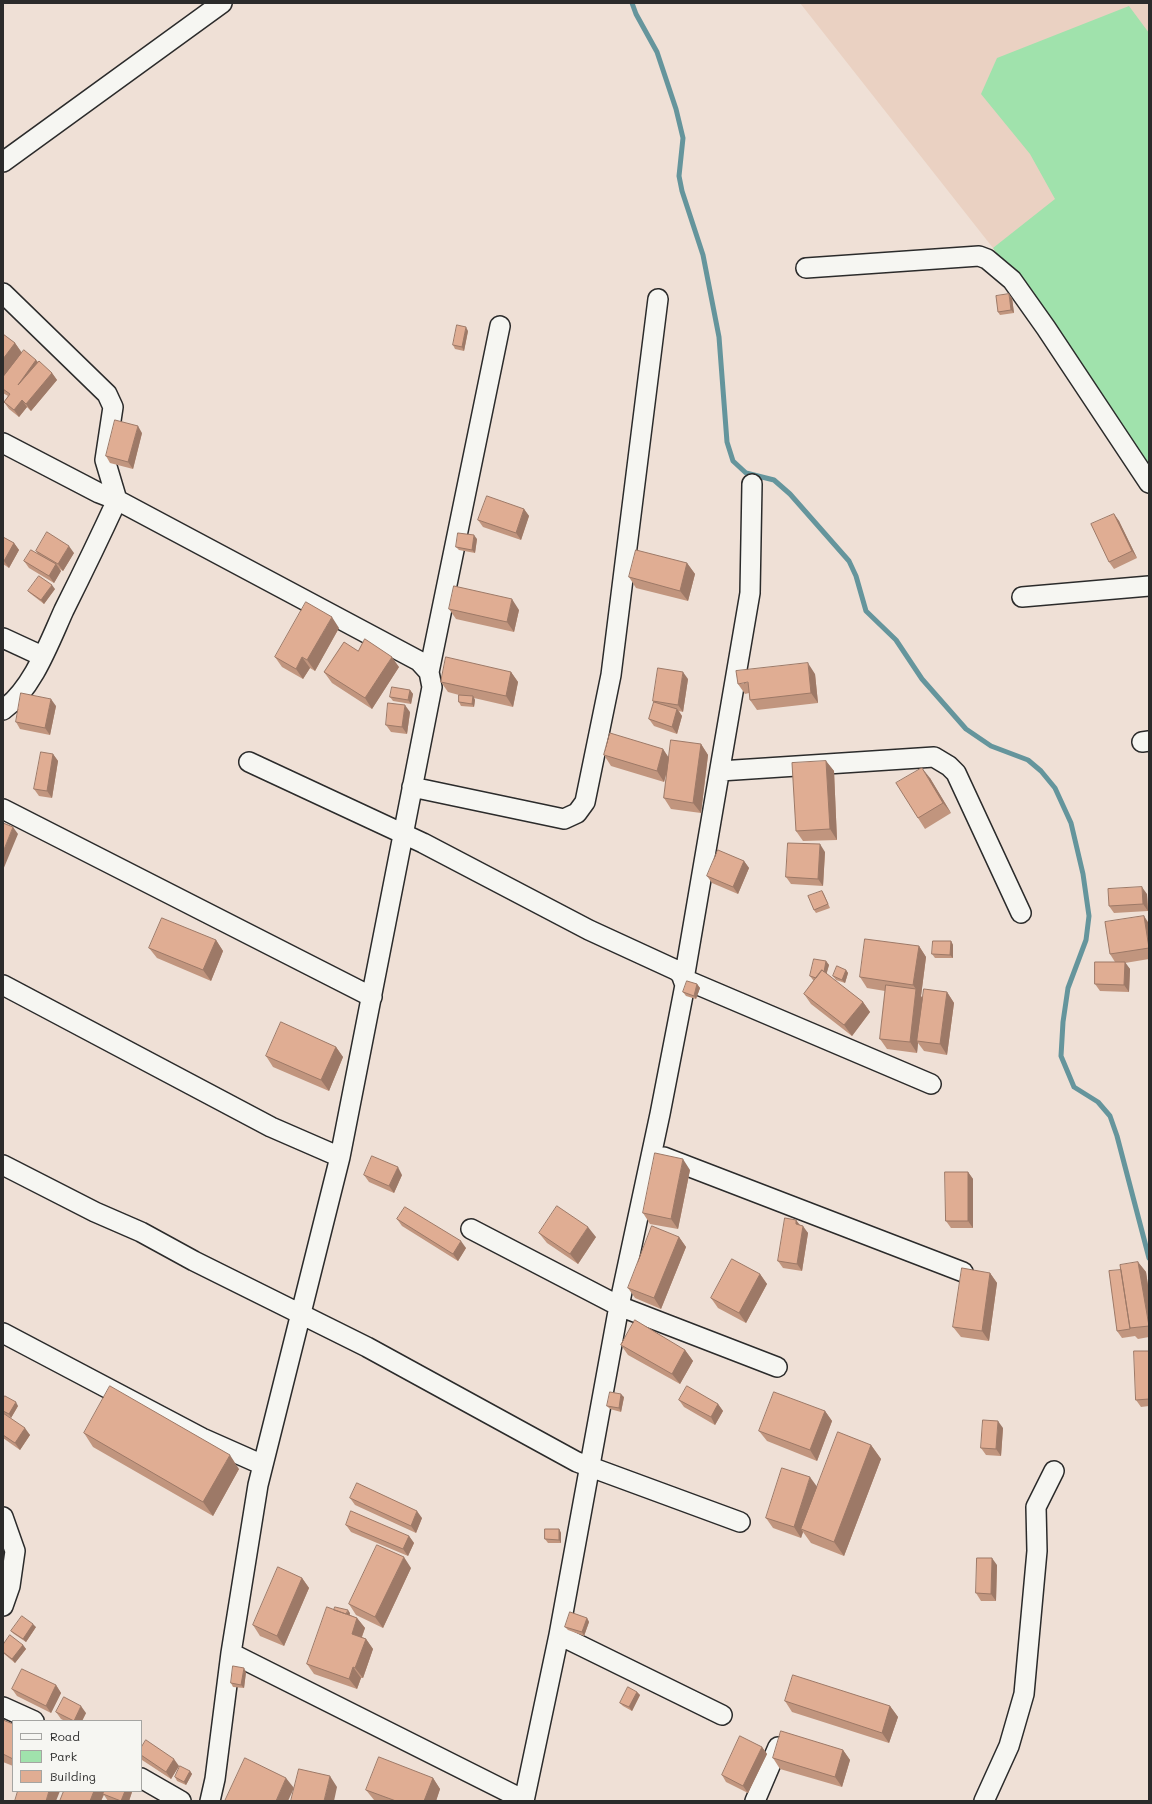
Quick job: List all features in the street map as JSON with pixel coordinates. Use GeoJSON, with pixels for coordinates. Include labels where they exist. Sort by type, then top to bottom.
{"type":"FeatureCollection","features":[{"type":"Feature","properties":{"kind":"street"},"geometry":{"type":"LineString","coordinates":[[3,162],[222,3]]}},
{"type":"Feature","properties":{"kind":"street"},"geometry":{"type":"LineString","coordinates":[[806,268],[979,256],[987,259],[1012,280],[1046,328],[1149,483]]}},
{"type":"Feature","properties":{"kind":"street"},"geometry":{"type":"LineString","coordinates":[[3,293],[107,394],[111,400],[113,407],[112,420],[105,460],[117,500],[42,656],[24,689],[10,705],[3,710]]}},
{"type":"Feature","properties":{"kind":"street"},"geometry":{"type":"LineString","coordinates":[[412,787],[564,819],[577,813],[585,802],[611,675],[658,299]]}},
{"type":"Feature","properties":{"kind":"street"},"geometry":{"type":"LineString","coordinates":[[210,1801],[215,1779],[231,1653],[252,1518],[263,1465],[340,1157],[432,686],[429,672],[500,326]]}},
{"type":"Feature","properties":{"kind":"street"},"geometry":{"type":"LineString","coordinates":[[3,443],[99,493],[117,500],[419,661],[429,672]]}},
{"type":"Feature","properties":{"kind":"street"},"geometry":{"type":"LineString","coordinates":[[231,1653],[524,1801],[559,1635],[619,1306],[652,1152],[685,985],[684,979],[750,593],[752,484]]}},
{"type":"Feature","properties":{"kind":"street"},"geometry":{"type":"LineString","coordinates":[[1022,596],[1149,586]]}},
{"type":"Feature","properties":{"kind":"street"},"geometry":{"type":"LineString","coordinates":[[3,638],[42,656]]}},
{"type":"Feature","properties":{"kind":"street"},"geometry":{"type":"LineString","coordinates":[[720,771],[934,757],[949,766],[956,773],[1021,913]]}},
{"type":"Feature","properties":{"kind":"street"},"geometry":{"type":"LineString","coordinates":[[249,762],[402,835],[423,843],[589,930],[676,970],[684,979],[931,1084]]}},
{"type":"Feature","properties":{"kind":"street"},"geometry":{"type":"LineString","coordinates":[[3,809],[372,997]]}},
{"type":"Feature","properties":{"kind":"street"},"geometry":{"type":"LineString","coordinates":[[3,985],[271,1127],[340,1157]]}},
{"type":"Feature","properties":{"kind":"street"},"geometry":{"type":"LineString","coordinates":[[652,1152],[963,1272]]}},
{"type":"Feature","properties":{"kind":"street"},"geometry":{"type":"LineString","coordinates":[[3,1166],[95,1212],[141,1232],[194,1261],[366,1347],[577,1462],[740,1522]]}},
{"type":"Feature","properties":{"kind":"street"},"geometry":{"type":"LineString","coordinates":[[471,1229],[619,1306],[777,1367]]}},
{"type":"Feature","properties":{"kind":"street"},"geometry":{"type":"LineString","coordinates":[[3,1333],[202,1438],[263,1465]]}},
{"type":"Feature","properties":{"kind":"street"},"geometry":{"type":"LineString","coordinates":[[984,1801],[1009,1746],[1024,1694],[1036,1551],[1036,1507],[1054,1471]]}},
{"type":"Feature","properties":{"kind":"street"},"geometry":{"type":"LineString","coordinates":[[3,1517],[16,1551],[10,1586],[3,1606]]}},
{"type":"Feature","properties":{"kind":"street"},"geometry":{"type":"LineString","coordinates":[[559,1635],[722,1715]]}},
{"type":"Feature","properties":{"kind":"street"},"geometry":{"type":"LineString","coordinates":[[3,1707],[32,1720]]}},
{"type":"Feature","properties":{"kind":"street"},"geometry":{"type":"LineString","coordinates":[[755,1801],[778,1747]]}},
{"type":"Feature","properties":{"kind":"street"},"geometry":{"type":"LineString","coordinates":[[142,1779],[181,1801]]}},
{"type":"Feature","properties":{"kind":"shaded area"},"geometry":{"type":"Polygon","coordinates":[[[800,3],[1149,3],[1149,478],[993,248],[800,3]]]}},
{"type":"Feature","properties":{"kind":"green space"},"geometry":{"type":"Polygon","coordinates":[[[1129,6],[1149,33],[1149,478],[993,248],[1055,199],[1030,154],[981,94],[997,58],[1129,6]]]}},
{"type":"Feature","properties":{"kind":"building"},"geometry":{"type":"Polygon","coordinates":[[[1009,294],[1011,310],[998,312],[996,296],[1009,294]]]}},
{"type":"Feature","properties":{"kind":"building"},"geometry":{"type":"Polygon","coordinates":[[[457,325],[466,327],[462,347],[453,345],[457,325]]]}},
{"type":"Feature","properties":{"kind":"building"},"geometry":{"type":"Polygon","coordinates":[[[3,334],[15,343],[3,359],[3,334]]]}},
{"type":"Feature","properties":{"kind":"building"},"geometry":{"type":"Polygon","coordinates":[[[24,350],[36,360],[18,385],[39,361],[52,373],[26,404],[22,400],[14,410],[4,402],[10,394],[3,389],[3,377],[24,350]]]}},
{"type":"Feature","properties":{"kind":"building"},"geometry":{"type":"Polygon","coordinates":[[[115,420],[138,426],[128,462],[106,456],[115,420]]]}},
{"type":"Feature","properties":{"kind":"building"},"geometry":{"type":"Polygon","coordinates":[[[487,496],[524,509],[516,533],[478,520],[487,496]]]}},
{"type":"Feature","properties":{"kind":"building"},"geometry":{"type":"Polygon","coordinates":[[[1114,514],[1132,551],[1109,562],[1091,524],[1114,514]]]}},
{"type":"Feature","properties":{"kind":"building"},"geometry":{"type":"Polygon","coordinates":[[[47,532],[69,546],[58,564],[36,551],[47,532]]]}},
{"type":"Feature","properties":{"kind":"building"},"geometry":{"type":"Polygon","coordinates":[[[458,533],[474,535],[472,550],[456,547],[458,533]]]}},
{"type":"Feature","properties":{"kind":"building"},"geometry":{"type":"Polygon","coordinates":[[[3,537],[14,543],[4,561],[3,560],[3,537]]]}},
{"type":"Feature","properties":{"kind":"building"},"geometry":{"type":"Polygon","coordinates":[[[31,550],[56,564],[49,576],[24,561],[31,550]]]}},
{"type":"Feature","properties":{"kind":"building"},"geometry":{"type":"Polygon","coordinates":[[[636,550],[687,563],[680,591],[629,577],[636,550]]]}},
{"type":"Feature","properties":{"kind":"building"},"geometry":{"type":"Polygon","coordinates":[[[39,576],[52,585],[41,600],[28,591],[39,576]]]}},
{"type":"Feature","properties":{"kind":"building"},"geometry":{"type":"Polygon","coordinates":[[[454,586],[512,599],[507,622],[449,609],[454,586]]]}},
{"type":"Feature","properties":{"kind":"building"},"geometry":{"type":"Polygon","coordinates":[[[306,602],[332,617],[307,660],[302,657],[296,669],[275,657],[306,602]]]}},
{"type":"Feature","properties":{"kind":"building"},"geometry":{"type":"Polygon","coordinates":[[[365,639],[392,657],[365,698],[324,672],[344,642],[358,651],[365,639]]]}},
{"type":"Feature","properties":{"kind":"building"},"geometry":{"type":"Polygon","coordinates":[[[446,657],[511,672],[506,696],[441,682],[446,657]]]}},
{"type":"Feature","properties":{"kind":"building"},"geometry":{"type":"Polygon","coordinates":[[[808,663],[811,693],[750,700],[748,682],[738,684],[736,671],[808,663]]]}},
{"type":"Feature","properties":{"kind":"building"},"geometry":{"type":"Polygon","coordinates":[[[658,668],[683,672],[678,705],[653,701],[658,668]]]}},
{"type":"Feature","properties":{"kind":"building"},"geometry":{"type":"Polygon","coordinates":[[[392,687],[410,690],[408,700],[390,697],[392,687]]]}},
{"type":"Feature","properties":{"kind":"building"},"geometry":{"type":"Polygon","coordinates":[[[21,693],[51,699],[45,728],[16,722],[21,693]]]}},
{"type":"Feature","properties":{"kind":"building"},"geometry":{"type":"Polygon","coordinates":[[[459,695],[473,696],[472,704],[459,702],[459,695]]]}},
{"type":"Feature","properties":{"kind":"building"},"geometry":{"type":"Polygon","coordinates":[[[654,702],[677,709],[672,727],[649,719],[654,702]]]}},
{"type":"Feature","properties":{"kind":"building"},"geometry":{"type":"Polygon","coordinates":[[[388,703],[405,705],[402,727],[386,725],[388,703]]]}},
{"type":"Feature","properties":{"kind":"building"},"geometry":{"type":"Polygon","coordinates":[[[610,733],[663,749],[657,771],[604,755],[610,733]]]}},
{"type":"Feature","properties":{"kind":"building"},"geometry":{"type":"Polygon","coordinates":[[[671,740],[701,744],[693,803],[664,798],[671,740]]]}},
{"type":"Feature","properties":{"kind":"building"},"geometry":{"type":"Polygon","coordinates":[[[41,752],[53,754],[47,791],[34,789],[41,752]]]}},
{"type":"Feature","properties":{"kind":"building"},"geometry":{"type":"Polygon","coordinates":[[[826,761],[830,829],[796,831],[792,763],[826,761]]]}},
{"type":"Feature","properties":{"kind":"building"},"geometry":{"type":"Polygon","coordinates":[[[922,768],[943,803],[918,818],[896,783],[922,768]]]}},
{"type":"Feature","properties":{"kind":"building"},"geometry":{"type":"Polygon","coordinates":[[[3,823],[13,827],[3,852],[3,823]]]}},
{"type":"Feature","properties":{"kind":"building"},"geometry":{"type":"Polygon","coordinates":[[[788,843],[820,844],[818,879],[786,877],[788,843]]]}},
{"type":"Feature","properties":{"kind":"building"},"geometry":{"type":"Polygon","coordinates":[[[718,850],[744,861],[733,887],[707,876],[718,850]]]}},
{"type":"Feature","properties":{"kind":"building"},"geometry":{"type":"Polygon","coordinates":[[[1142,887],[1143,904],[1109,906],[1108,889],[1142,887]]]}},
{"type":"Feature","properties":{"kind":"building"},"geometry":{"type":"Polygon","coordinates":[[[822,891],[828,904],[814,910],[808,896],[822,891]]]}},
{"type":"Feature","properties":{"kind":"building"},"geometry":{"type":"Polygon","coordinates":[[[1144,916],[1149,948],[1110,954],[1105,922],[1144,916]]]}},
{"type":"Feature","properties":{"kind":"building"},"geometry":{"type":"Polygon","coordinates":[[[162,918],[216,940],[203,970],[149,948],[162,918]]]}},
{"type":"Feature","properties":{"kind":"building"},"geometry":{"type":"Polygon","coordinates":[[[865,939],[919,946],[913,985],[860,977],[865,939]]]}},
{"type":"Feature","properties":{"kind":"building"},"geometry":{"type":"Polygon","coordinates":[[[933,941],[951,941],[950,955],[932,954],[933,941]]]}},
{"type":"Feature","properties":{"kind":"building"},"geometry":{"type":"Polygon","coordinates":[[[814,959],[826,961],[824,972],[822,970],[816,978],[810,976],[814,959]]]}},
{"type":"Feature","properties":{"kind":"building"},"geometry":{"type":"Polygon","coordinates":[[[1095,962],[1125,962],[1124,985],[1095,984],[1095,962]]]}},
{"type":"Feature","properties":{"kind":"building"},"geometry":{"type":"Polygon","coordinates":[[[837,966],[846,970],[842,980],[833,976],[837,966]]]}},
{"type":"Feature","properties":{"kind":"building"},"geometry":{"type":"Polygon","coordinates":[[[822,970],[863,1002],[844,1025],[804,994],[822,970]]]}},
{"type":"Feature","properties":{"kind":"building"},"geometry":{"type":"Polygon","coordinates":[[[687,981],[697,984],[694,996],[683,992],[687,981]]]}},
{"type":"Feature","properties":{"kind":"building"},"geometry":{"type":"Polygon","coordinates":[[[886,985],[916,989],[910,1042],[880,1039],[886,985]]]}},
{"type":"Feature","properties":{"kind":"building"},"geometry":{"type":"Polygon","coordinates":[[[924,989],[947,992],[940,1044],[917,1041],[924,989]]]}},
{"type":"Feature","properties":{"kind":"building"},"geometry":{"type":"Polygon","coordinates":[[[281,1022],[336,1047],[321,1080],[266,1056],[281,1022]]]}},
{"type":"Feature","properties":{"kind":"building"},"geometry":{"type":"Polygon","coordinates":[[[655,1153],[683,1159],[671,1219],[643,1213],[655,1153]]]}},
{"type":"Feature","properties":{"kind":"building"},"geometry":{"type":"Polygon","coordinates":[[[372,1156],[398,1167],[389,1186],[364,1175],[372,1156]]]}},
{"type":"Feature","properties":{"kind":"building"},"geometry":{"type":"Polygon","coordinates":[[[945,1172],[968,1172],[968,1221],[946,1221],[945,1172]]]}},
{"type":"Feature","properties":{"kind":"building"},"geometry":{"type":"Polygon","coordinates":[[[557,1206],[588,1227],[570,1254],[539,1233],[557,1206]]]}},
{"type":"Feature","properties":{"kind":"building"},"geometry":{"type":"Polygon","coordinates":[[[405,1207],[461,1241],[453,1254],[397,1219],[405,1207]]]}},
{"type":"Feature","properties":{"kind":"building"},"geometry":{"type":"Polygon","coordinates":[[[785,1218],[796,1220],[796,1224],[803,1226],[797,1264],[778,1261],[785,1218]]]}},
{"type":"Feature","properties":{"kind":"building"},"geometry":{"type":"Polygon","coordinates":[[[652,1226],[679,1237],[654,1298],[628,1288],[652,1226]]]}},
{"type":"Feature","properties":{"kind":"building"},"geometry":{"type":"Polygon","coordinates":[[[732,1259],[760,1274],[739,1313],[711,1298],[732,1259]]]}},
{"type":"Feature","properties":{"kind":"building"},"geometry":{"type":"Polygon","coordinates":[[[1138,1262],[1149,1326],[1130,1328],[1120,1265],[1138,1262]]]}},
{"type":"Feature","properties":{"kind":"building"},"geometry":{"type":"Polygon","coordinates":[[[962,1268],[990,1273],[982,1331],[953,1327],[962,1268]]]}},
{"type":"Feature","properties":{"kind":"building"},"geometry":{"type":"Polygon","coordinates":[[[1121,1270],[1130,1329],[1117,1331],[1109,1271],[1121,1270]]]}},
{"type":"Feature","properties":{"kind":"building"},"geometry":{"type":"Polygon","coordinates":[[[635,1320],[685,1350],[672,1374],[621,1345],[635,1320]]]}},
{"type":"Feature","properties":{"kind":"building"},"geometry":{"type":"Polygon","coordinates":[[[1134,1351],[1149,1351],[1149,1399],[1136,1400],[1134,1351]]]}},
{"type":"Feature","properties":{"kind":"building"},"geometry":{"type":"Polygon","coordinates":[[[110,1386],[230,1455],[203,1502],[84,1433],[110,1386]]]}},
{"type":"Feature","properties":{"kind":"building"},"geometry":{"type":"Polygon","coordinates":[[[687,1386],[718,1404],[711,1417],[679,1400],[687,1386]]]}},
{"type":"Feature","properties":{"kind":"building"},"geometry":{"type":"Polygon","coordinates":[[[610,1392],[621,1394],[619,1408],[607,1406],[610,1392]]]}},
{"type":"Feature","properties":{"kind":"building"},"geometry":{"type":"Polygon","coordinates":[[[774,1392],[825,1411],[810,1450],[759,1431],[774,1392]]]}},
{"type":"Feature","properties":{"kind":"building"},"geometry":{"type":"Polygon","coordinates":[[[5,1396],[16,1402],[9,1414],[3,1411],[3,1399],[5,1396]]]}},
{"type":"Feature","properties":{"kind":"building"},"geometry":{"type":"Polygon","coordinates":[[[3,1413],[25,1428],[15,1443],[3,1435],[3,1413]]]}},
{"type":"Feature","properties":{"kind":"building"},"geometry":{"type":"Polygon","coordinates":[[[983,1420],[998,1421],[996,1449],[981,1448],[983,1420]]]}},
{"type":"Feature","properties":{"kind":"building"},"geometry":{"type":"Polygon","coordinates":[[[838,1432],[871,1445],[834,1542],[801,1529],[838,1432]]]}},
{"type":"Feature","properties":{"kind":"building"},"geometry":{"type":"Polygon","coordinates":[[[782,1468],[810,1477],[794,1527],[766,1518],[782,1468]]]}},
{"type":"Feature","properties":{"kind":"building"},"geometry":{"type":"Polygon","coordinates":[[[357,1483],[417,1511],[411,1526],[350,1498],[357,1483]]]}},
{"type":"Feature","properties":{"kind":"building"},"geometry":{"type":"Polygon","coordinates":[[[351,1511],[409,1536],[403,1549],[346,1525],[351,1511]]]}},
{"type":"Feature","properties":{"kind":"building"},"geometry":{"type":"Polygon","coordinates":[[[545,1529],[559,1529],[559,1540],[545,1539],[545,1529]]]}},
{"type":"Feature","properties":{"kind":"building"},"geometry":{"type":"Polygon","coordinates":[[[377,1545],[404,1557],[375,1617],[349,1604],[377,1545]]]}},
{"type":"Feature","properties":{"kind":"building"},"geometry":{"type":"Polygon","coordinates":[[[977,1558],[992,1558],[991,1594],[976,1593],[977,1558]]]}},
{"type":"Feature","properties":{"kind":"building"},"geometry":{"type":"Polygon","coordinates":[[[278,1567],[302,1578],[277,1636],[253,1625],[278,1567]]]}},
{"type":"Feature","properties":{"kind":"building"},"geometry":{"type":"Polygon","coordinates":[[[327,1607],[357,1618],[352,1634],[366,1639],[355,1668],[353,1667],[349,1679],[307,1664],[327,1607]]]}},
{"type":"Feature","properties":{"kind":"building"},"geometry":{"type":"Polygon","coordinates":[[[335,1607],[348,1610],[346,1614],[334,1610],[335,1607]]]}},
{"type":"Feature","properties":{"kind":"building"},"geometry":{"type":"Polygon","coordinates":[[[570,1612],[587,1618],[582,1632],[565,1627],[570,1612]]]}},
{"type":"Feature","properties":{"kind":"building"},"geometry":{"type":"Polygon","coordinates":[[[22,1616],[33,1624],[23,1639],[11,1631],[22,1616]]]}},
{"type":"Feature","properties":{"kind":"building"},"geometry":{"type":"Polygon","coordinates":[[[10,1635],[23,1645],[12,1659],[3,1652],[3,1645],[10,1635]]]}},
{"type":"Feature","properties":{"kind":"building"},"geometry":{"type":"Polygon","coordinates":[[[233,1666],[244,1668],[241,1685],[231,1683],[233,1666]]]}},
{"type":"Feature","properties":{"kind":"building"},"geometry":{"type":"Polygon","coordinates":[[[22,1669],[56,1685],[46,1706],[12,1689],[22,1669]]]}},
{"type":"Feature","properties":{"kind":"building"},"geometry":{"type":"Polygon","coordinates":[[[793,1675],[890,1706],[882,1733],[785,1701],[793,1675]]]}},
{"type":"Feature","properties":{"kind":"building"},"geometry":{"type":"Polygon","coordinates":[[[628,1687],[637,1692],[629,1707],[620,1703],[628,1687]]]}},
{"type":"Feature","properties":{"kind":"building"},"geometry":{"type":"Polygon","coordinates":[[[64,1697],[81,1706],[74,1720],[56,1712],[64,1697]]]}},
{"type":"Feature","properties":{"kind":"building"},"geometry":{"type":"Polygon","coordinates":[[[3,1720],[12,1724],[12,1758],[3,1754],[3,1720]]]}},
{"type":"Feature","properties":{"kind":"building"},"geometry":{"type":"Polygon","coordinates":[[[781,1731],[843,1750],[835,1777],[773,1758],[781,1731]]]}},
{"type":"Feature","properties":{"kind":"building"},"geometry":{"type":"Polygon","coordinates":[[[740,1736],[762,1747],[743,1786],[722,1775],[740,1736]]]}},
{"type":"Feature","properties":{"kind":"building"},"geometry":{"type":"Polygon","coordinates":[[[146,1740],[174,1759],[166,1772],[142,1756],[142,1746],[146,1740]]]}},
{"type":"Feature","properties":{"kind":"building"},"geometry":{"type":"Polygon","coordinates":[[[379,1757],[433,1778],[424,1801],[396,1801],[366,1790],[379,1757]]]}},
{"type":"Feature","properties":{"kind":"building"},"geometry":{"type":"Polygon","coordinates":[[[245,1758],[286,1778],[276,1801],[225,1801],[245,1758]]]}},
{"type":"Feature","properties":{"kind":"building"},"geometry":{"type":"Polygon","coordinates":[[[180,1766],[190,1771],[184,1782],[175,1777],[180,1766]]]}},
{"type":"Feature","properties":{"kind":"building"},"geometry":{"type":"Polygon","coordinates":[[[299,1769],[330,1776],[324,1801],[291,1801],[299,1769]]]}},
{"type":"Feature","properties":{"kind":"building"},"geometry":{"type":"Polygon","coordinates":[[[18,1792],[49,1792],[46,1801],[15,1801],[18,1792]]]}},
{"type":"Feature","properties":{"kind":"building"},"geometry":{"type":"Polygon","coordinates":[[[64,1792],[94,1792],[90,1801],[60,1801],[64,1792]]]}},
{"type":"Feature","properties":{"kind":"building"},"geometry":{"type":"Polygon","coordinates":[[[104,1792],[125,1792],[121,1801],[103,1794],[104,1792]]]}},
{"type":"Feature","properties":{"kind":"waterway"},"geometry":{"type":"LineString","coordinates":[[632,3],[636,14],[657,52],[676,109],[683,138],[679,176],[682,191],[703,255],[719,337],[727,442],[733,461],[746,473],[774,480],[790,494],[849,561],[856,576],[866,611],[896,640],[922,679],[966,729],[991,746],[1028,760],[1041,771],[1055,788],[1071,823],[1083,874],[1089,916],[1086,940],[1068,988],[1063,1022],[1061,1056],[1074,1087],[1098,1102],[1110,1116],[1117,1136],[1149,1258]]}}]}
